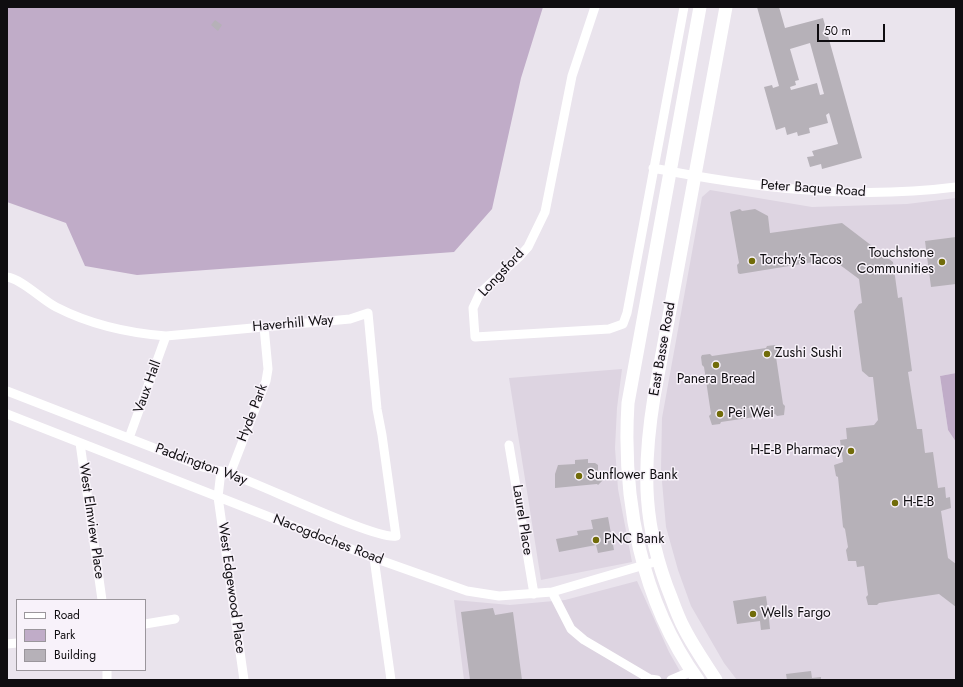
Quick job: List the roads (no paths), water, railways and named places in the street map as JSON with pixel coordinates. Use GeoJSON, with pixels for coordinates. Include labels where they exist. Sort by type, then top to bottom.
{"type":"FeatureCollection","features":[{"type":"Feature","properties":{"kind":"main road","name":"East Basse Road"},"geometry":{"type":"LineString","coordinates":[[695,676],[668,630],[644,565],[634,526],[628,485],[626,434],[628,404],[700,7]]}},
{"type":"Feature","properties":{"kind":"main road","name":"East Basse Road"},"geometry":{"type":"LineString","coordinates":[[716,680],[683,627],[658,561],[651,535],[646,473],[648,436],[726,7]]}},
{"type":"Feature","properties":{"kind":"street","name":"Longsford"},"geometry":{"type":"LineString","coordinates":[[595,7],[572,76],[545,212],[535,236],[528,246],[519,257],[480,293],[474,308],[475,337],[609,329],[623,324],[627,313],[684,7]]}},
{"type":"Feature","properties":{"kind":"street"},"geometry":{"type":"LineString","coordinates":[[653,168],[670,171]]}},
{"type":"Feature","properties":{"kind":"street","name":"Peter Baque Road"},"geometry":{"type":"LineString","coordinates":[[670,171],[725,182],[788,189],[880,193],[956,187]]}},
{"type":"Feature","properties":{"kind":"street","name":"Haverhill Way"},"geometry":{"type":"LineString","coordinates":[[7,277],[15,280],[54,306],[92,323],[117,330],[166,336],[350,319],[368,313],[376,409],[382,435],[396,536]]}},
{"type":"Feature","properties":{"kind":"street","name":"Hyde Park"},"geometry":{"type":"LineString","coordinates":[[218,497],[226,473],[266,381],[268,369],[264,327]]}},
{"type":"Feature","properties":{"kind":"street","name":"Vaux Hall"},"geometry":{"type":"LineString","coordinates":[[129,438],[166,336]]}},
{"type":"Feature","properties":{"kind":"street","name":"Paddington Way"},"geometry":{"type":"LineString","coordinates":[[7,391],[203,467],[226,473],[362,528],[387,536],[396,536]]}},
{"type":"Feature","properties":{"kind":"street","name":"Nacogdoches Road"},"geometry":{"type":"LineString","coordinates":[[7,414],[374,558],[467,591],[499,596],[552,592],[658,561]]}},
{"type":"Feature","properties":{"kind":"street","name":"West Elmview Place"},"geometry":{"type":"LineString","coordinates":[[80,443],[102,599]]}},
{"type":"Feature","properties":{"kind":"street","name":"Laurel Place"},"geometry":{"type":"LineString","coordinates":[[509,446],[534,594]]}},
{"type":"Feature","properties":{"kind":"street","name":"West Edgewood Place"},"geometry":{"type":"LineString","coordinates":[[218,497],[244,680]]}},
{"type":"Feature","properties":{"kind":"street"},"geometry":{"type":"LineString","coordinates":[[374,558],[391,680]]}},
{"type":"Feature","properties":{"kind":"street"},"geometry":{"type":"LineString","coordinates":[[552,592],[571,629],[584,640],[650,679],[657,680]]}},
{"type":"Feature","properties":{"kind":"street"},"geometry":{"type":"LineString","coordinates":[[146,624],[175,619]]}},
{"type":"Feature","properties":{"kind":"street"},"geometry":{"type":"LineString","coordinates":[[671,680],[695,676]]}},
{"type":"Feature","properties":{"kind":"place","name":"Torchy's Tacos"},"geometry":{"type":"Point","coordinates":[752,261]}},
{"type":"Feature","properties":{"kind":"place","name":"Touchstone Communities"},"geometry":{"type":"Point","coordinates":[942,262]}},
{"type":"Feature","properties":{"kind":"place","name":"Zushi Sushi"},"geometry":{"type":"Point","coordinates":[767,354]}},
{"type":"Feature","properties":{"kind":"place","name":"Panera Bread"},"geometry":{"type":"Point","coordinates":[716,365]}},
{"type":"Feature","properties":{"kind":"place","name":"Pei Wei"},"geometry":{"type":"Point","coordinates":[720,414]}},
{"type":"Feature","properties":{"kind":"place","name":"H-E-B Pharmacy"},"geometry":{"type":"Point","coordinates":[851,451]}},
{"type":"Feature","properties":{"kind":"place","name":"Sunflower Bank"},"geometry":{"type":"Point","coordinates":[579,476]}},
{"type":"Feature","properties":{"kind":"place","name":"H-E-B"},"geometry":{"type":"Point","coordinates":[895,503]}},
{"type":"Feature","properties":{"kind":"place","name":"PNC Bank"},"geometry":{"type":"Point","coordinates":[596,540]}},
{"type":"Feature","properties":{"kind":"place","name":"Wells Fargo"},"geometry":{"type":"Point","coordinates":[753,614]}}]}
